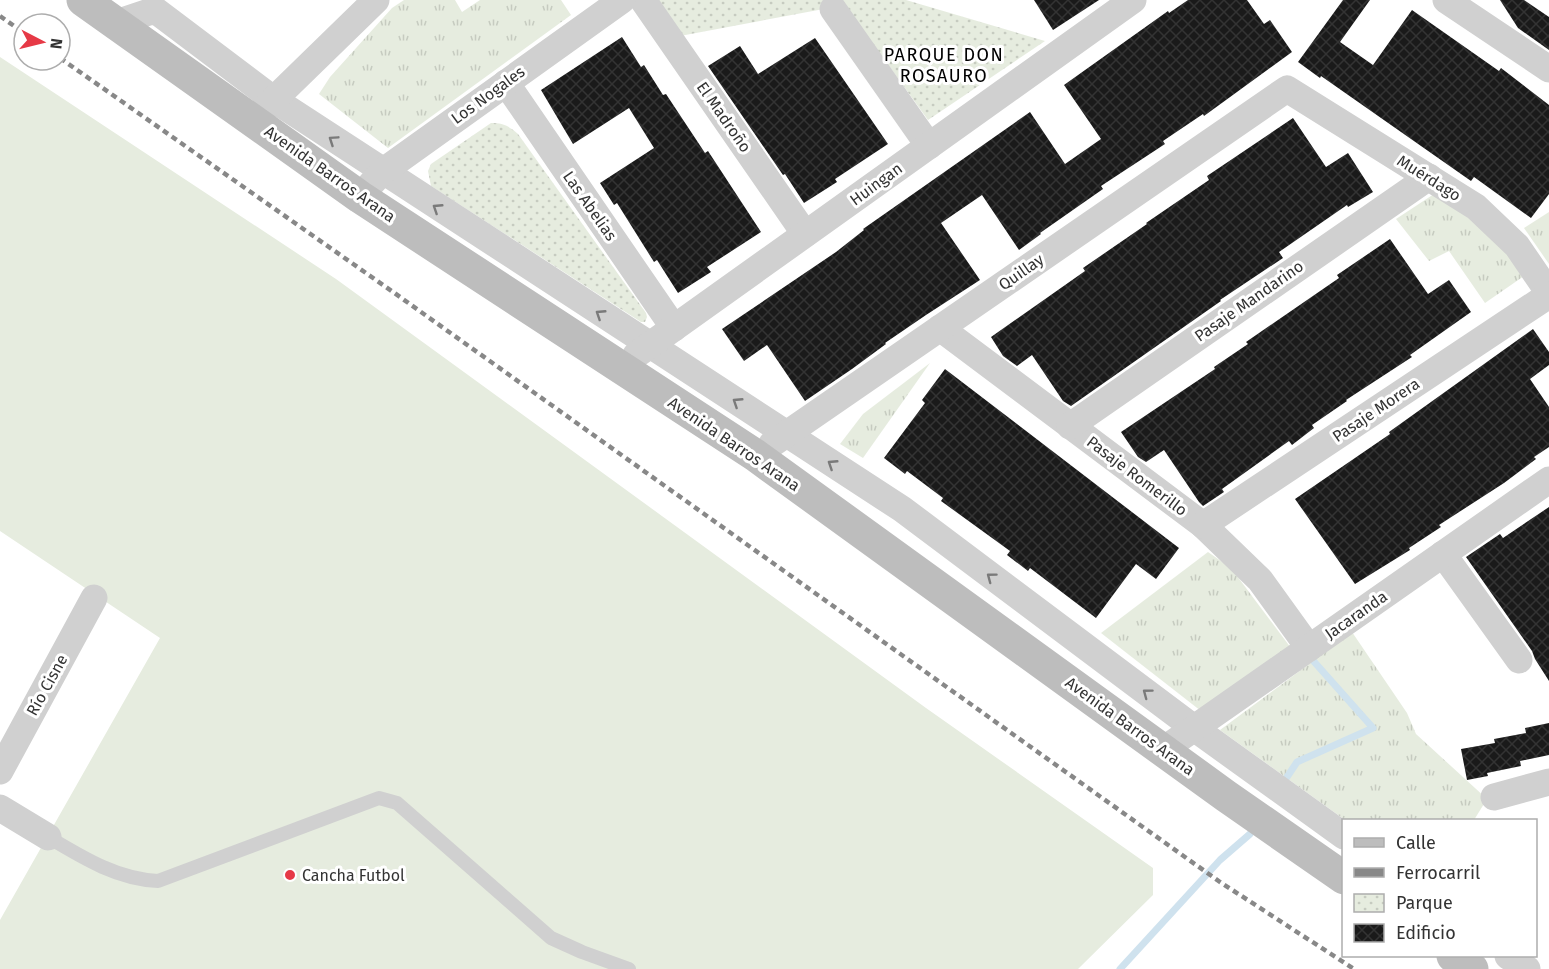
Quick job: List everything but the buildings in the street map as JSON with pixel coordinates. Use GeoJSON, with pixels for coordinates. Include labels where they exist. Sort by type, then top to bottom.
{"type":"FeatureCollection","features":[{"type":"Feature","properties":{"kind":"main road","name":"Avenida Barros Arana"},"geometry":{"type":"LineString","coordinates":[[83,0],[116,23],[263,110],[360,196],[755,455],[1342,877]]}},
{"type":"Feature","properties":{"kind":"main road"},"geometry":{"type":"LineString","coordinates":[[1455,957],[1473,969]]}},
{"type":"Feature","properties":{"kind":"street"},"geometry":{"type":"LineString","coordinates":[[263,110],[376,0]]}},
{"type":"Feature","properties":{"kind":"street","name":"Los Nogales"},"geometry":{"type":"LineString","coordinates":[[360,196],[382,172],[622,0]]}},
{"type":"Feature","properties":{"kind":"street","name":"El Madroño"},"geometry":{"type":"LineString","coordinates":[[643,0],[806,234]]}},
{"type":"Feature","properties":{"kind":"street"},"geometry":{"type":"LineString","coordinates":[[1446,0],[1549,69]]}},
{"type":"Feature","properties":{"kind":"street"},"geometry":{"type":"LineString","coordinates":[[1470,0],[1486,28]]}},
{"type":"Feature","properties":{"kind":"street","name":"Huingan"},"geometry":{"type":"LineString","coordinates":[[620,367],[1130,1]]}},
{"type":"Feature","properties":{"kind":"street"},"geometry":{"type":"LineString","coordinates":[[833,9],[929,146]]}},
{"type":"Feature","properties":{"kind":"street","name":"Las Abelias"},"geometry":{"type":"LineString","coordinates":[[506,83],[674,328]]}},
{"type":"Feature","properties":{"kind":"street","name":"Muérdago"},"geometry":{"type":"LineString","coordinates":[[1287,89],[1476,207],[1517,246],[1549,294]]}},
{"type":"Feature","properties":{"kind":"street","name":"Quillay"},"geometry":{"type":"LineString","coordinates":[[755,455],[1287,89]]}},
{"type":"Feature","properties":{"kind":"street","name":"Avenida Barros Arana"},"geometry":{"type":"LineString","coordinates":[[263,110],[382,172],[902,509],[1194,728],[1342,835]]}},
{"type":"Feature","properties":{"kind":"street","name":"Pasaje Mandarino"},"geometry":{"type":"LineString","coordinates":[[1070,426],[1429,177]]}},
{"type":"Feature","properties":{"kind":"street","name":"Pasaje Morera"},"geometry":{"type":"LineString","coordinates":[[1203,525],[1549,294]]}},
{"type":"Feature","properties":{"kind":"street","name":"Pasaje Romerillo"},"geometry":{"type":"LineString","coordinates":[[940,328],[1203,525],[1260,580],[1309,648]]}},
{"type":"Feature","properties":{"kind":"street","name":"Jacaranda"},"geometry":{"type":"LineString","coordinates":[[1163,750],[1549,480]]}},
{"type":"Feature","properties":{"kind":"street"},"geometry":{"type":"LineString","coordinates":[[1443,554],[1519,660]]}},
{"type":"Feature","properties":{"kind":"street","name":"Río Cisne"},"geometry":{"type":"LineString","coordinates":[[0,771],[94,598]]}},
{"type":"Feature","properties":{"kind":"street"},"geometry":{"type":"LineString","coordinates":[[1494,797],[1548,784]]}},
{"type":"Feature","properties":{"kind":"street"},"geometry":{"type":"LineString","coordinates":[[0,808],[48,837]]}},
{"type":"Feature","properties":{"kind":"street"},"geometry":{"type":"LineString","coordinates":[[1509,957],[1527,969]]}},
{"type":"Feature","properties":{"kind":"lane"},"geometry":{"type":"LineString","coordinates":[[48,837],[92,863],[137,880],[158,881],[379,798],[397,803],[551,938],[629,969]]}},
{"type":"Feature","properties":{"kind":"green space"},"geometry":{"type":"Polygon","coordinates":[[[404,0],[455,0],[462,12],[480,0],[561,0],[571,15],[388,148],[319,94],[330,77],[392,8],[404,0]]]}},
{"type":"Feature","properties":{"kind":"green space","name":"PARQUE DON ROSAURO"},"geometry":{"type":"Polygon","coordinates":[[[656,0],[906,0],[1045,41],[928,120],[845,5],[680,36],[656,0]]]}},
{"type":"Feature","properties":{"kind":"green space"},"geometry":{"type":"Polygon","coordinates":[[[0,57],[12,65],[12,72],[23,72],[336,279],[926,708],[1153,868],[1153,895],[1078,969],[0,969],[0,920],[160,638],[0,531],[0,57]]]}},
{"type":"Feature","properties":{"kind":"green space"},"geometry":{"type":"Polygon","coordinates":[[[491,123],[506,126],[518,134],[646,313],[645,322],[641,322],[431,186],[428,171],[431,164],[491,123]]]}},
{"type":"Feature","properties":{"kind":"green space"},"geometry":{"type":"Polygon","coordinates":[[[1434,194],[1501,239],[1524,276],[1485,303],[1449,251],[1429,261],[1396,219],[1434,194]]]}},
{"type":"Feature","properties":{"kind":"green space"},"geometry":{"type":"Polygon","coordinates":[[[1549,212],[1549,264],[1524,228],[1549,212]]]}},
{"type":"Feature","properties":{"kind":"green space"},"geometry":{"type":"Polygon","coordinates":[[[930,363],[863,458],[840,444],[863,414],[930,363]]]}},
{"type":"Feature","properties":{"kind":"green space"},"geometry":{"type":"Polygon","coordinates":[[[1208,552],[1231,568],[1291,648],[1201,711],[1101,633],[1208,552]]]}},
{"type":"Feature","properties":{"kind":"green space"},"geometry":{"type":"Polygon","coordinates":[[[1352,632],[1407,713],[1416,734],[1487,799],[1475,819],[1344,819],[1220,730],[1352,632]]]}},
{"type":"Feature","properties":{"kind":"waterway"},"geometry":{"type":"LineString","coordinates":[[1281,786],[1297,762],[1373,728],[1309,656]]}},
{"type":"Feature","properties":{"kind":"waterway"},"geometry":{"type":"LineString","coordinates":[[1120,969],[1220,860],[1254,828]]}},
{"type":"Feature","properties":{"kind":"railway"},"geometry":{"type":"LineString","coordinates":[[0,16],[12,24]]}},
{"type":"Feature","properties":{"kind":"railway"},"geometry":{"type":"LineString","coordinates":[[72,66],[393,292],[1220,882],[1354,969]]}},
{"type":"Feature","properties":{"kind":"place","name":"Cancha Futbol"},"geometry":{"type":"Point","coordinates":[290,875]}},
{"type":"Feature","properties":{"kind":"district","name":"PARQUE DON ROSAURO"},"geometry":{"type":"Point","coordinates":[944,65]}}]}
